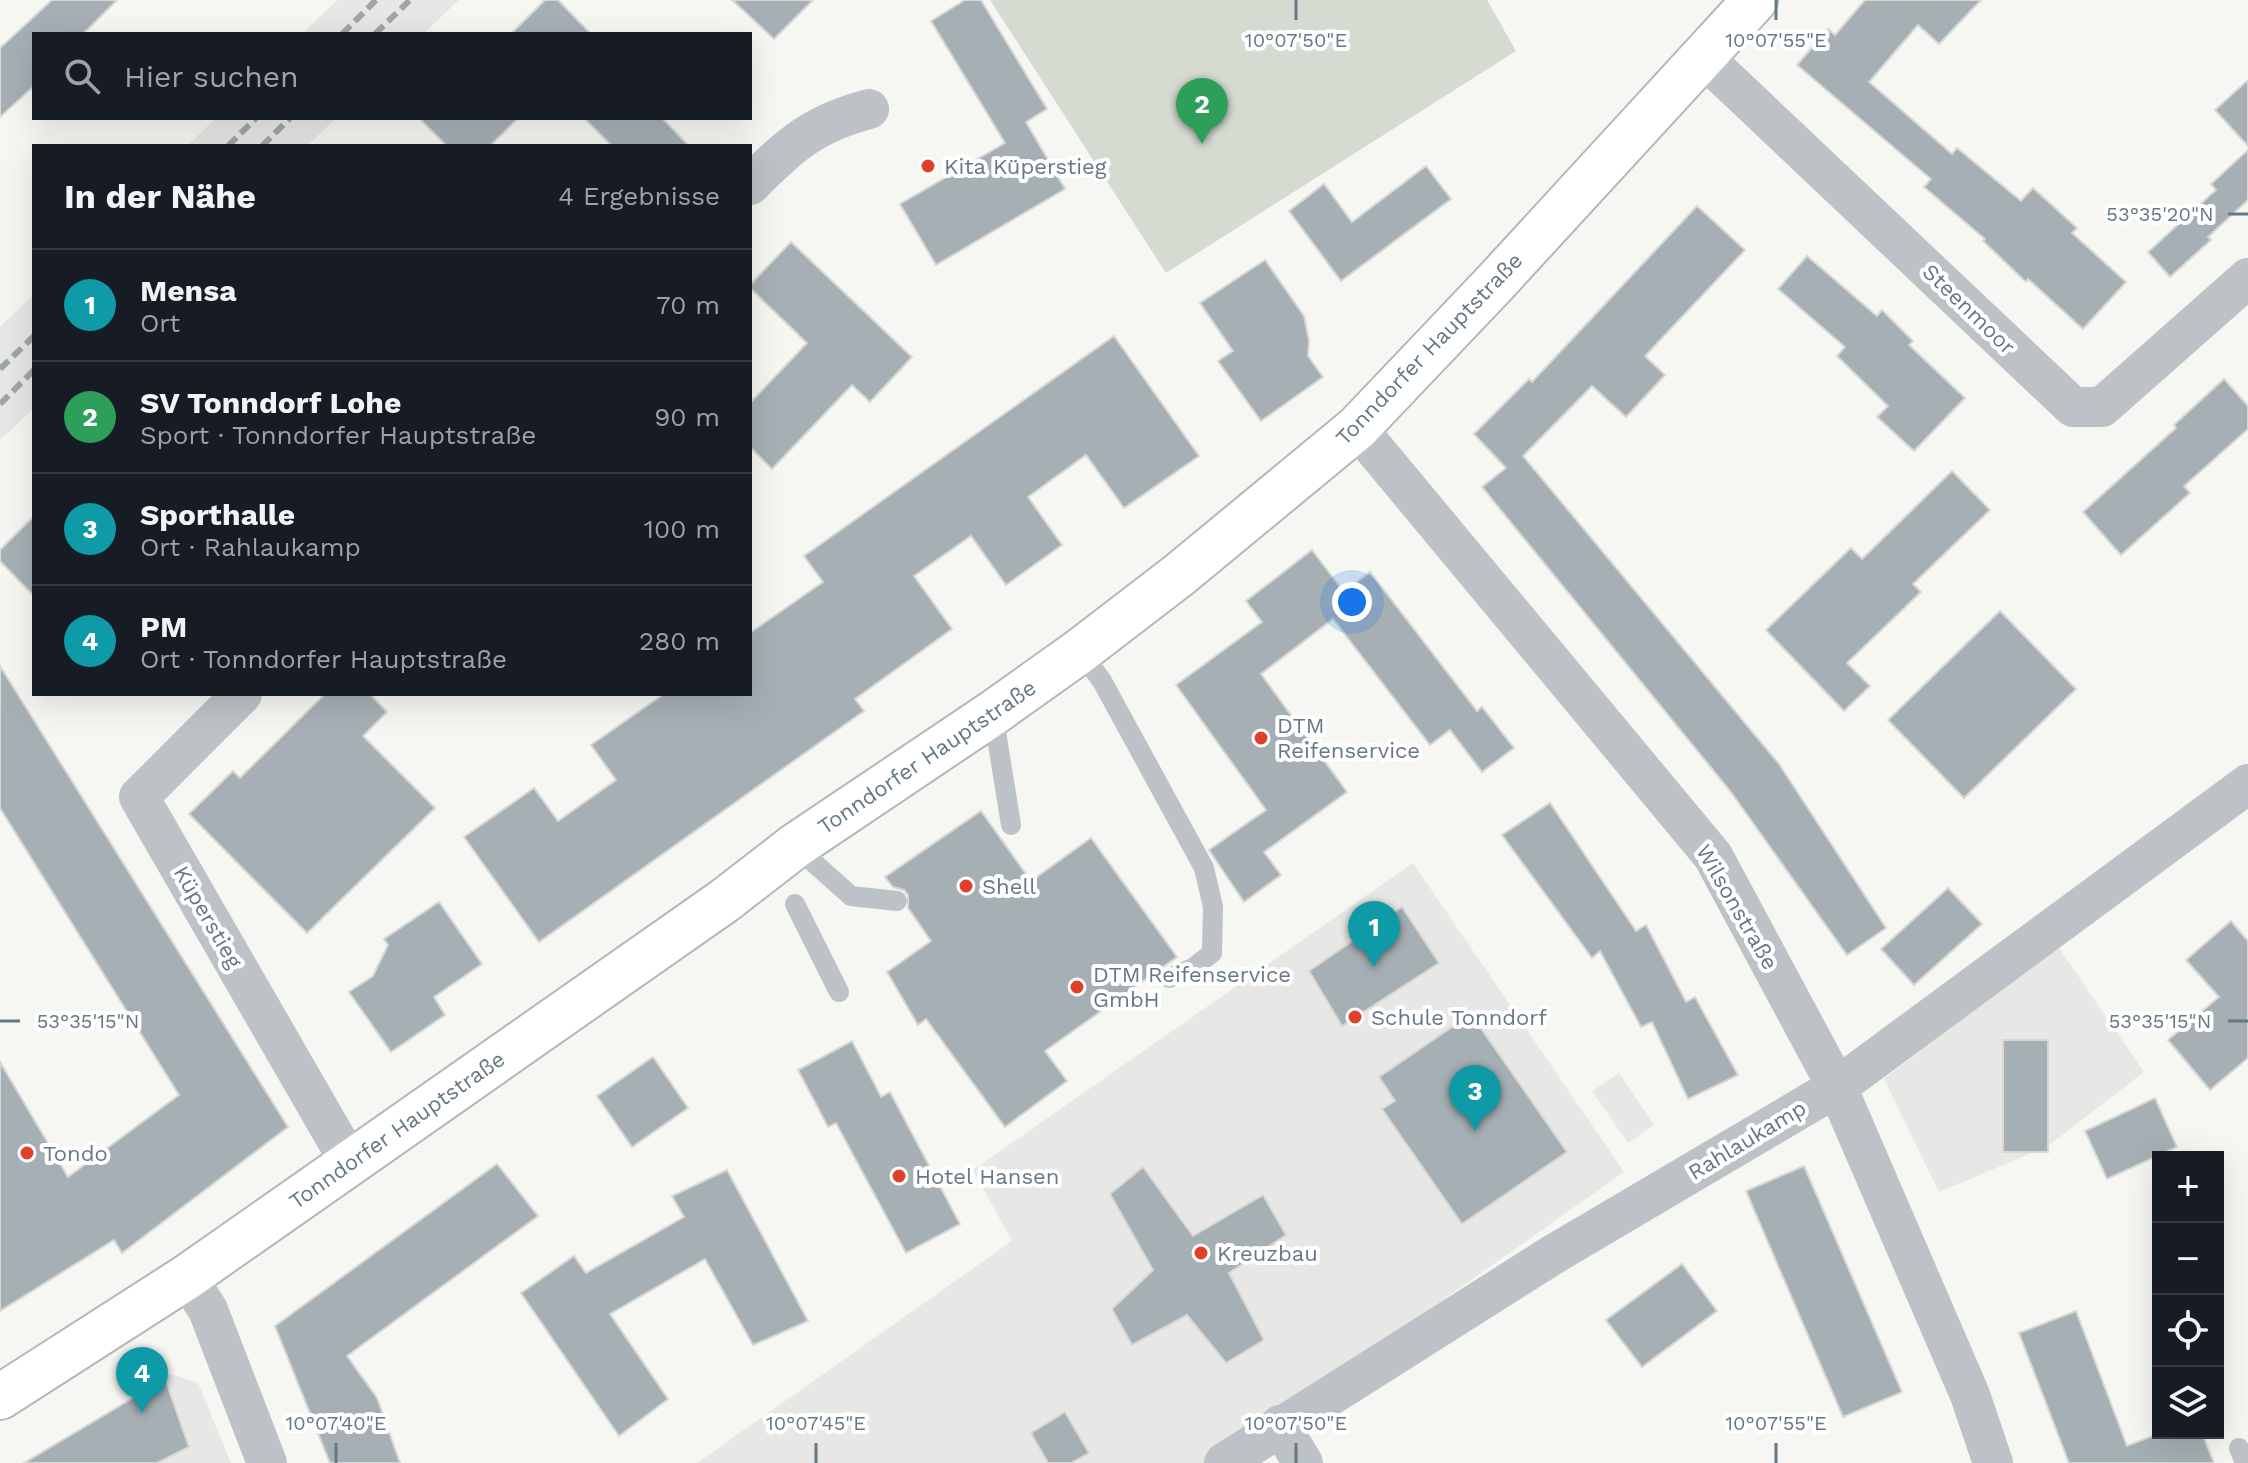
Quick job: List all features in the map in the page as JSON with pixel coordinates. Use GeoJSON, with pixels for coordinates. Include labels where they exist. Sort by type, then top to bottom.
{"type":"FeatureCollection","features":[{"type":"Feature","properties":{"kind":"main road","name":"Tonndorfer Hauptstraße"},"geometry":{"type":"LineString","coordinates":[[0,1397],[187,1277],[724,901],[795,846],[993,713],[1179,575],[1357,428],[1755,0]]}},
{"type":"Feature","properties":{"kind":"street","name":"Steenmoor"},"geometry":{"type":"LineString","coordinates":[[1703,57],[2073,407],[2102,407],[2248,278]]}},
{"type":"Feature","properties":{"kind":"street"},"geometry":{"type":"LineString","coordinates":[[752,183],[790,145],[836,118],[869,109]]}},
{"type":"Feature","properties":{"kind":"street","name":"Wilsonstraße"},"geometry":{"type":"LineString","coordinates":[[1357,428],[1713,856],[1837,1087],[1970,1395],[1993,1463]]}},
{"type":"Feature","properties":{"kind":"street","name":"Küperstieg"},"geometry":{"type":"LineString","coordinates":[[240,696],[139,797],[350,1163]]}},
{"type":"Feature","properties":{"kind":"street","name":"Rahlaukamp"},"geometry":{"type":"LineString","coordinates":[[1224,1463],[1554,1254],[1837,1087],[2248,784]]}},
{"type":"Feature","properties":{"kind":"street"},"geometry":{"type":"LineString","coordinates":[[187,1277],[208,1310],[267,1463]]}},
{"type":"Feature","properties":{"kind":"street"},"geometry":{"type":"LineString","coordinates":[[1280,1425],[1303,1463]]}},
{"type":"Feature","properties":{"kind":"lane"},"geometry":{"type":"LineString","coordinates":[[1080,651],[1102,681],[1204,868],[1213,907],[1212,953],[1193,968],[1169,978]]}},
{"type":"Feature","properties":{"kind":"lane"},"geometry":{"type":"LineString","coordinates":[[993,713],[1011,825]]}},
{"type":"Feature","properties":{"kind":"lane"},"geometry":{"type":"LineString","coordinates":[[795,846],[851,896],[897,901]]}},
{"type":"Feature","properties":{"kind":"lane"},"geometry":{"type":"LineString","coordinates":[[795,904],[839,992]]}},
{"type":"Feature","properties":{"kind":"shaded area"},"geometry":{"type":"Polygon","coordinates":[[[337,0],[459,0],[425,32],[304,32],[337,0]]]}},
{"type":"Feature","properties":{"kind":"shaded area"},"geometry":{"type":"Polygon","coordinates":[[[990,0],[1487,0],[1516,51],[1166,273],[990,0]]]}},
{"type":"Feature","properties":{"kind":"shaded area"},"geometry":{"type":"Polygon","coordinates":[[[214,120],[334,120],[309,144],[189,144],[214,120]]]}},
{"type":"Feature","properties":{"kind":"shaded area"},"geometry":{"type":"Polygon","coordinates":[[[32,296],[32,410],[0,440],[0,327],[32,296]]]}},
{"type":"Feature","properties":{"kind":"shaded area","name":"Schule Tonndorf"},"geometry":{"type":"Polygon","coordinates":[[[1413,863],[1624,1172],[1212,1463],[697,1463],[1012,1241],[973,1170],[1413,863]]]}},
{"type":"Feature","properties":{"kind":"shaded area"},"geometry":{"type":"Polygon","coordinates":[[[2057,945],[2144,1072],[2048,1146],[1939,1192],[1884,1079],[2057,945]]]}},
{"type":"Feature","properties":{"kind":"shaded area"},"geometry":{"type":"Polygon","coordinates":[[[1619,1073],[1654,1125],[1628,1143],[1592,1091],[1619,1073]]]}},
{"type":"Feature","properties":{"kind":"shaded area"},"geometry":{"type":"Polygon","coordinates":[[[171,1374],[198,1383],[231,1463],[33,1463],[171,1374]]]}},
{"type":"Feature","properties":{"kind":"building"},"geometry":{"type":"Polygon","coordinates":[[[52,0],[117,0],[85,32],[32,32],[32,88],[0,117],[0,48],[52,0]]]}},
{"type":"Feature","properties":{"kind":"building"},"geometry":{"type":"Polygon","coordinates":[[[545,0],[558,0],[589,32],[513,32],[545,0]]]}},
{"type":"Feature","properties":{"kind":"building"},"geometry":{"type":"Polygon","coordinates":[[[732,0],[813,0],[774,39],[732,0]]]}},
{"type":"Feature","properties":{"kind":"building"},"geometry":{"type":"Polygon","coordinates":[[[965,0],[981,0],[1047,109],[1026,122],[1065,189],[936,265],[900,204],[1005,143],[931,21],[965,0]]]}},
{"type":"Feature","properties":{"kind":"building"},"geometry":{"type":"Polygon","coordinates":[[[1865,0],[1981,0],[1939,44],[1918,25],[1869,82],[1952,154],[1957,148],[2021,201],[2033,188],[2077,228],[2072,233],[2126,282],[2083,329],[2028,279],[2026,282],[1983,241],[1985,239],[1924,187],[1931,179],[1797,65],[1828,29],[1835,35],[1865,0]]]}},
{"type":"Feature","properties":{"kind":"building"},"geometry":{"type":"Polygon","coordinates":[[[2248,80],[2248,146],[2215,110],[2248,80]]]}},
{"type":"Feature","properties":{"kind":"building"},"geometry":{"type":"Polygon","coordinates":[[[421,120],[516,120],[492,144],[445,144],[421,120]]]}},
{"type":"Feature","properties":{"kind":"building"},"geometry":{"type":"Polygon","coordinates":[[[586,120],[664,120],[687,144],[610,144],[586,120]]]}},
{"type":"Feature","properties":{"kind":"building"},"geometry":{"type":"Polygon","coordinates":[[[2248,150],[2248,200],[2208,237],[2211,240],[2170,277],[2148,252],[2216,190],[2211,184],[2248,150]]]}},
{"type":"Feature","properties":{"kind":"building"},"geometry":{"type":"Polygon","coordinates":[[[1426,166],[1451,199],[1341,281],[1289,211],[1324,184],[1352,222],[1426,166]]]}},
{"type":"Feature","properties":{"kind":"building"},"geometry":{"type":"Polygon","coordinates":[[[1697,206],[1745,250],[1645,356],[1665,375],[1626,417],[1592,386],[1523,456],[1779,764],[1886,928],[1847,955],[1731,792],[1482,487],[1506,468],[1474,434],[1529,379],[1532,382],[1697,206]]]}},
{"type":"Feature","properties":{"kind":"building"},"geometry":{"type":"Polygon","coordinates":[[[791,242],[912,357],[870,402],[852,385],[772,469],[752,449],[752,401],[807,343],[752,290],[752,283],[791,242]]]}},
{"type":"Feature","properties":{"kind":"building"},"geometry":{"type":"Polygon","coordinates":[[[1807,256],[1877,316],[1882,310],[1913,341],[1909,345],[1965,398],[1914,451],[1877,417],[1888,406],[1837,356],[1845,347],[1778,289],[1807,256]]]}},
{"type":"Feature","properties":{"kind":"building"},"geometry":{"type":"Polygon","coordinates":[[[1265,260],[1304,316],[1309,341],[1308,356],[1323,377],[1261,421],[1218,361],[1233,351],[1200,303],[1265,260]]]}},
{"type":"Feature","properties":{"kind":"building"},"geometry":{"type":"Polygon","coordinates":[[[1114,336],[1199,456],[1124,508],[1086,455],[1028,497],[1062,545],[1006,585],[971,536],[914,576],[952,629],[855,699],[864,711],[539,942],[464,837],[534,788],[558,821],[616,780],[591,745],[661,696],[752,696],[752,632],[823,582],[804,556],[1114,336]]]}},
{"type":"Feature","properties":{"kind":"building"},"geometry":{"type":"Polygon","coordinates":[[[2224,379],[2248,406],[2248,429],[2184,486],[2190,493],[2121,555],[2083,512],[2176,428],[2174,425],[2224,379]]]}},
{"type":"Feature","properties":{"kind":"building"},"geometry":{"type":"Polygon","coordinates":[[[1952,471],[1990,510],[1913,584],[1921,592],[1847,663],[1870,686],[1844,711],[1766,630],[1851,548],[1862,559],[1952,471]]]}},
{"type":"Feature","properties":{"kind":"building"},"geometry":{"type":"Polygon","coordinates":[[[32,518],[32,594],[0,561],[0,550],[32,518]]]}},
{"type":"Feature","properties":{"kind":"building"},"geometry":{"type":"Polygon","coordinates":[[[1312,550],[1344,592],[1370,572],[1477,711],[1482,707],[1514,748],[1482,772],[1450,730],[1430,745],[1333,619],[1261,674],[1347,792],[1264,852],[1281,875],[1244,902],[1209,850],[1266,810],[1176,685],[1262,622],[1246,601],[1312,550]]]}},
{"type":"Feature","properties":{"kind":"building"},"geometry":{"type":"Polygon","coordinates":[[[2000,611],[2076,689],[1964,798],[1888,720],[2000,611]]]}},
{"type":"Feature","properties":{"kind":"building"},"geometry":{"type":"Polygon","coordinates":[[[0,666],[288,1127],[122,1253],[114,1240],[0,1311],[0,1062],[68,1177],[179,1095],[0,808],[0,666]]]}},
{"type":"Feature","properties":{"kind":"building"},"geometry":{"type":"Polygon","coordinates":[[[323,696],[372,696],[387,712],[363,736],[435,808],[307,933],[189,814],[233,771],[240,778],[323,696]]]}},
{"type":"Feature","properties":{"kind":"building"},"geometry":{"type":"Polygon","coordinates":[[[1550,803],[1636,931],[1646,925],[1686,1002],[1695,997],[1738,1075],[1688,1099],[1652,1022],[1641,1027],[1600,951],[1592,958],[1502,835],[1550,803]]]}},
{"type":"Feature","properties":{"kind":"building"},"geometry":{"type":"Polygon","coordinates":[[[981,811],[1031,881],[1091,838],[1177,957],[1045,1051],[1067,1081],[1005,1127],[926,1019],[918,1025],[887,972],[931,941],[908,908],[908,895],[904,890],[893,887],[885,877],[981,811]]]}},
{"type":"Feature","properties":{"kind":"building"},"geometry":{"type":"Polygon","coordinates":[[[1948,888],[1982,924],[1914,985],[1881,949],[1948,888]]]}},
{"type":"Feature","properties":{"kind":"building"},"geometry":{"type":"Polygon","coordinates":[[[439,902],[482,964],[434,997],[445,1015],[391,1052],[349,992],[373,976],[388,945],[384,939],[439,902]]]}},
{"type":"Feature","properties":{"kind":"building"},"geometry":{"type":"Polygon","coordinates":[[[1402,907],[1439,963],[1342,1026],[1309,971],[1402,907]]]}},
{"type":"Feature","properties":{"kind":"building"},"geometry":{"type":"Polygon","coordinates":[[[2231,921],[2248,941],[2248,1058],[2210,1090],[2168,1040],[2219,997],[2186,960],[2231,921]]]}},
{"type":"Feature","properties":{"kind":"building"},"geometry":{"type":"Polygon","coordinates":[[[1471,1014],[1567,1152],[1462,1224],[1382,1109],[1395,1101],[1379,1077],[1471,1014]]]}},
{"type":"Feature","properties":{"kind":"building"},"geometry":{"type":"Polygon","coordinates":[[[2003,1040],[2048,1040],[2048,1152],[2003,1152],[2003,1040]]]}},
{"type":"Feature","properties":{"kind":"building","name":"Hotel Hansen"},"geometry":{"type":"Polygon","coordinates":[[[852,1041],[881,1097],[890,1092],[960,1224],[906,1253],[836,1123],[828,1127],[798,1070],[852,1041]]]}},
{"type":"Feature","properties":{"kind":"building"},"geometry":{"type":"Polygon","coordinates":[[[653,1057],[688,1108],[632,1147],[597,1096],[653,1057]]]}},
{"type":"Feature","properties":{"kind":"building"},"geometry":{"type":"Polygon","coordinates":[[[2155,1098],[2177,1147],[2168,1151],[2152,1151],[2152,1158],[2107,1179],[2085,1131],[2155,1098]]]}},
{"type":"Feature","properties":{"kind":"building"},"geometry":{"type":"Polygon","coordinates":[[[497,1164],[538,1216],[347,1356],[377,1398],[400,1463],[330,1463],[275,1326],[497,1164]]]}},
{"type":"Feature","properties":{"kind":"building"},"geometry":{"type":"Polygon","coordinates":[[[1804,1166],[1902,1392],[1843,1417],[1746,1191],[1804,1166]]]}},
{"type":"Feature","properties":{"kind":"building","name":"Kreuzbau"},"geometry":{"type":"Polygon","coordinates":[[[1143,1167],[1193,1236],[1263,1195],[1286,1235],[1229,1273],[1264,1340],[1226,1363],[1187,1315],[1132,1345],[1112,1309],[1153,1270],[1110,1194],[1143,1167]]]}},
{"type":"Feature","properties":{"kind":"building"},"geometry":{"type":"Polygon","coordinates":[[[727,1170],[808,1321],[753,1345],[705,1259],[610,1314],[668,1399],[619,1436],[521,1293],[574,1256],[586,1273],[684,1217],[672,1196],[727,1170]]]}},
{"type":"Feature","properties":{"kind":"building"},"geometry":{"type":"Polygon","coordinates":[[[1682,1264],[1717,1311],[1642,1367],[1606,1320],[1682,1264]]]}},
{"type":"Feature","properties":{"kind":"building"},"geometry":{"type":"Polygon","coordinates":[[[2076,1311],[2127,1446],[2152,1436],[2152,1439],[2204,1439],[2214,1463],[2069,1463],[2019,1333],[2076,1311]]]}},
{"type":"Feature","properties":{"kind":"building"},"geometry":{"type":"Polygon","coordinates":[[[165,1379],[189,1447],[157,1463],[24,1463],[165,1379]]]}},
{"type":"Feature","properties":{"kind":"building"},"geometry":{"type":"Polygon","coordinates":[[[1065,1412],[1089,1453],[1071,1463],[1048,1463],[1031,1433],[1065,1412]]]}},
{"type":"Feature","properties":{"kind":"railway"},"geometry":{"type":"LineString","coordinates":[[344,32],[376,0]]}},
{"type":"Feature","properties":{"kind":"railway"},"geometry":{"type":"LineString","coordinates":[[377,32],[410,0]]}},
{"type":"Feature","properties":{"kind":"railway"},"geometry":{"type":"LineString","coordinates":[[230,144],[254,120]]}},
{"type":"Feature","properties":{"kind":"railway"},"geometry":{"type":"LineString","coordinates":[[264,144],[288,120]]}},
{"type":"Feature","properties":{"kind":"railway"},"geometry":{"type":"LineString","coordinates":[[0,369],[32,338]]}},
{"type":"Feature","properties":{"kind":"railway"},"geometry":{"type":"LineString","coordinates":[[0,404],[32,372]]}},
{"type":"Feature","properties":{"kind":"place","name":"SV Tonndorf Lohe"},"geometry":{"type":"Point","coordinates":[1202,144]}},
{"type":"Feature","properties":{"kind":"place","name":"Kita Küperstieg"},"geometry":{"type":"Point","coordinates":[928,166]}},
{"type":"Feature","properties":{"kind":"place","name":"DTM Reifenservice"},"geometry":{"type":"Point","coordinates":[1261,738]}},
{"type":"Feature","properties":{"kind":"place","name":"Shell"},"geometry":{"type":"Point","coordinates":[966,886]}},
{"type":"Feature","properties":{"kind":"place","name":"Mensa"},"geometry":{"type":"Point","coordinates":[1374,967]}},
{"type":"Feature","properties":{"kind":"place","name":"DTM Reifenservice GmbH"},"geometry":{"type":"Point","coordinates":[1077,987]}},
{"type":"Feature","properties":{"kind":"place","name":"Schule Tonndorf"},"geometry":{"type":"Point","coordinates":[1355,1017]}},
{"type":"Feature","properties":{"kind":"place","name":"Sporthalle"},"geometry":{"type":"Point","coordinates":[1475,1131]}},
{"type":"Feature","properties":{"kind":"place","name":"Tondo"},"geometry":{"type":"Point","coordinates":[27,1153]}},
{"type":"Feature","properties":{"kind":"place","name":"Hotel Hansen"},"geometry":{"type":"Point","coordinates":[899,1176]}},
{"type":"Feature","properties":{"kind":"place","name":"Kreuzbau"},"geometry":{"type":"Point","coordinates":[1201,1253]}},
{"type":"Feature","properties":{"kind":"place","name":"PM"},"geometry":{"type":"Point","coordinates":[142,1413]}}]}
